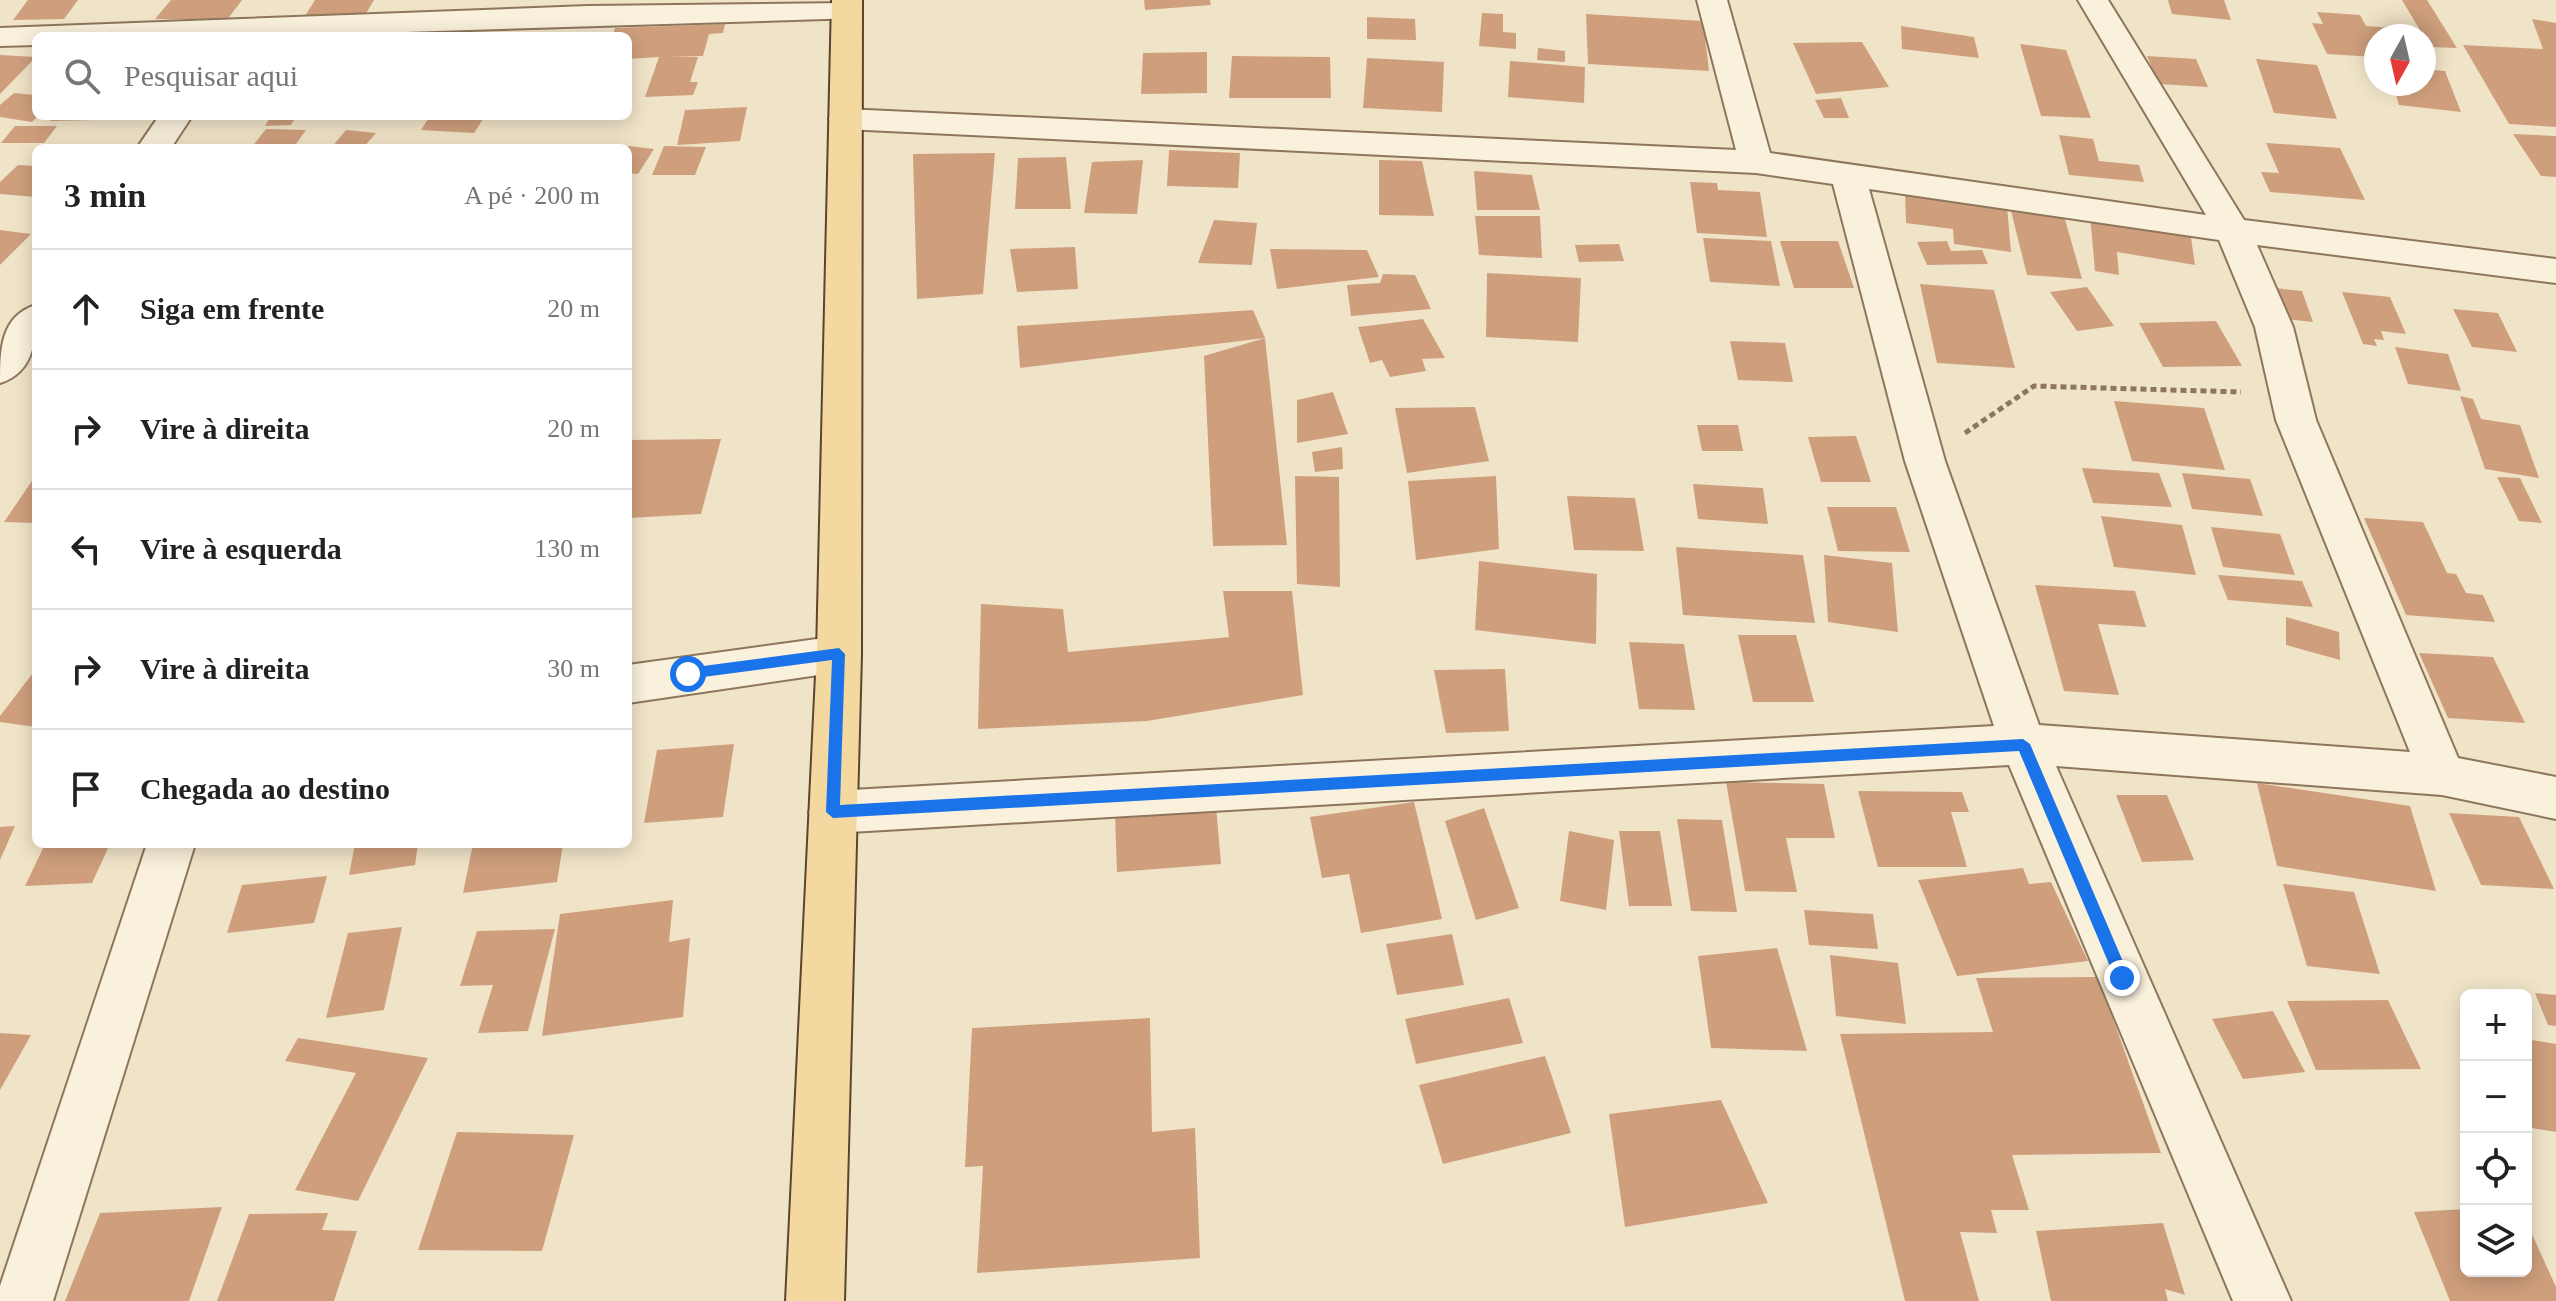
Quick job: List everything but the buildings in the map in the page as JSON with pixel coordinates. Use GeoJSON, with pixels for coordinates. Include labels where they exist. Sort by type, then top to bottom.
{"type":"FeatureCollection","features":[{"type":"Feature","properties":{"kind":"main road"},"geometry":{"type":"LineString","coordinates":[[815,1301],[839,654],[847,6]]}},
{"type":"Feature","properties":{"kind":"street"},"geometry":{"type":"LineString","coordinates":[[1712,0],[1756,162]]}},
{"type":"Feature","properties":{"kind":"street"},"geometry":{"type":"LineString","coordinates":[[2093,0],[2233,230],[2274,327],[2296,420],[2442,775]]}},
{"type":"Feature","properties":{"kind":"street"},"geometry":{"type":"LineString","coordinates":[[254,32],[847,6]]}},
{"type":"Feature","properties":{"kind":"street"},"geometry":{"type":"LineString","coordinates":[[0,37],[32,36]]}},
{"type":"Feature","properties":{"kind":"street"},"geometry":{"type":"LineString","coordinates":[[845,119],[1756,162],[2233,230],[2556,271]]}},
{"type":"Feature","properties":{"kind":"street"},"geometry":{"type":"LineString","coordinates":[[157,144],[173,120]]}},
{"type":"Feature","properties":{"kind":"street"},"geometry":{"type":"LineString","coordinates":[[1848,175],[1925,461],[2023,744],[2262,1301]]}},
{"type":"Feature","properties":{"kind":"street"},"geometry":{"type":"LineString","coordinates":[[0,369],[32,324]]}},
{"type":"Feature","properties":{"kind":"street"},"geometry":{"type":"LineString","coordinates":[[632,683],[839,654]]}},
{"type":"Feature","properties":{"kind":"street"},"geometry":{"type":"LineString","coordinates":[[833,812],[2023,744],[2442,775],[2556,798]]}},
{"type":"Feature","properties":{"kind":"street"},"geometry":{"type":"LineString","coordinates":[[24,1301],[170,848]]}},
{"type":"Feature","properties":{"kind":"path"},"geometry":{"type":"LineString","coordinates":[[1925,461],[2034,386],[2290,394]]}},
{"type":"Feature","properties":{"kind":"route"},"geometry":{"type":"LineString","coordinates":[[688,674],[839,654],[833,812],[2023,744],[2122,978]]}}]}
